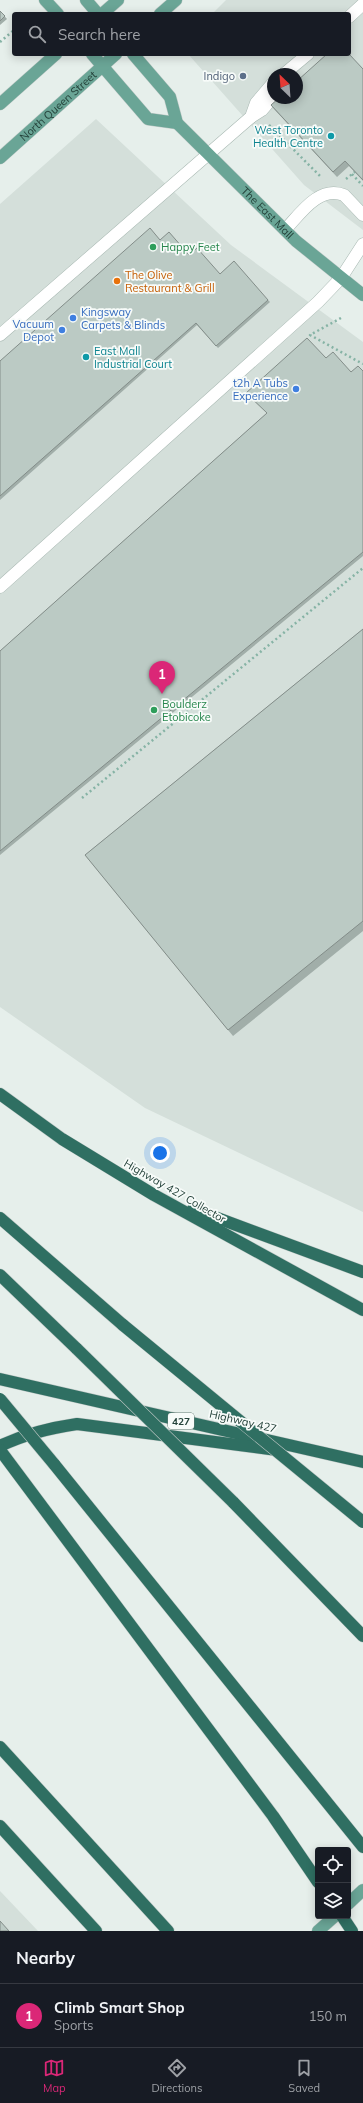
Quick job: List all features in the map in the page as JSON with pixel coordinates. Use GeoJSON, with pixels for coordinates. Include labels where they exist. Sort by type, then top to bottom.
{"type":"FeatureCollection","features":[{"type":"Feature","properties":{"kind":"highway","name":"Highway 427 Collector"},"geometry":{"type":"LineString","coordinates":[[0,1094],[62,1139],[154,1195],[363,1309]]}},
{"type":"Feature","properties":{"kind":"highway"},"geometry":{"type":"LineString","coordinates":[[154,1195],[363,1272]]}},
{"type":"Feature","properties":{"kind":"highway"},"geometry":{"type":"LineString","coordinates":[[0,1218],[123,1325],[363,1522]]}},
{"type":"Feature","properties":{"kind":"highway"},"geometry":{"type":"LineString","coordinates":[[0,1275],[233,1502],[363,1636]]}},
{"type":"Feature","properties":{"kind":"highway","name":"Highway 427"},"geometry":{"type":"LineString","coordinates":[[0,1379],[357,1461]]}},
{"type":"Feature","properties":{"kind":"highway"},"geometry":{"type":"LineString","coordinates":[[0,1399],[363,1847]]}},
{"type":"Feature","properties":{"kind":"highway"},"geometry":{"type":"LineString","coordinates":[[0,1446],[30,1433],[77,1424],[357,1461]]}},
{"type":"Feature","properties":{"kind":"highway"},"geometry":{"type":"LineString","coordinates":[[0,1450],[26,1482],[273,1816],[315,1878]]}},
{"type":"Feature","properties":{"kind":"highway"},"geometry":{"type":"LineString","coordinates":[[0,1747],[168,1931]]}},
{"type":"Feature","properties":{"kind":"highway"},"geometry":{"type":"LineString","coordinates":[[0,1826],[96,1931]]}},
{"type":"Feature","properties":{"kind":"highway"},"geometry":{"type":"LineString","coordinates":[[344,1919],[352,1931]]}},
{"type":"Feature","properties":{"kind":"main road"},"geometry":{"type":"LineString","coordinates":[[45,0],[56,12]]}},
{"type":"Feature","properties":{"kind":"main road"},"geometry":{"type":"LineString","coordinates":[[86,0],[96,12]]}},
{"type":"Feature","properties":{"kind":"main road"},"geometry":{"type":"LineString","coordinates":[[104,12],[118,0]]}},
{"type":"Feature","properties":{"kind":"main road"},"geometry":{"type":"LineString","coordinates":[[162,12],[176,0]]}},
{"type":"Feature","properties":{"kind":"main road"},"geometry":{"type":"LineString","coordinates":[[0,104],[54,56]]}},
{"type":"Feature","properties":{"kind":"main road"},"geometry":{"type":"LineString","coordinates":[[94,56],[148,119],[177,123],[170,97],[135,56]]}},
{"type":"Feature","properties":{"kind":"main road","name":"North Queen Street"},"geometry":{"type":"LineString","coordinates":[[0,158],[114,56]]}},
{"type":"Feature","properties":{"kind":"main road","name":"The East Mall"},"geometry":{"type":"LineString","coordinates":[[177,123],[285,230],[363,295]]}},
{"type":"Feature","properties":{"kind":"main road"},"geometry":{"type":"LineString","coordinates":[[351,1901],[363,1890]]}},
{"type":"Feature","properties":{"kind":"main road"},"geometry":{"type":"LineString","coordinates":[[318,1931],[331,1919]]}},
{"type":"Feature","properties":{"kind":"lane"},"geometry":{"type":"LineString","coordinates":[[351,15],[363,4]]}},
{"type":"Feature","properties":{"kind":"lane"},"geometry":{"type":"LineString","coordinates":[[293,68],[306,56]]}},
{"type":"Feature","properties":{"kind":"lane"},"geometry":{"type":"LineString","coordinates":[[254,115],[256,103],[267,90]]}},
{"type":"Feature","properties":{"kind":"lane"},"geometry":{"type":"LineString","coordinates":[[0,335],[267,103]]}},
{"type":"Feature","properties":{"kind":"lane"},"geometry":{"type":"LineString","coordinates":[[285,230],[310,204],[326,194],[344,195],[363,215]]}},
{"type":"Feature","properties":{"kind":"lane"},"geometry":{"type":"LineString","coordinates":[[0,587],[318,302],[341,278],[363,244]]}},
{"type":"Feature","properties":{"kind":"path"},"geometry":{"type":"LineString","coordinates":[[0,42],[12,32]]}},
{"type":"Feature","properties":{"kind":"path"},"geometry":{"type":"LineString","coordinates":[[254,115],[325,182]]}},
{"type":"Feature","properties":{"kind":"path"},"geometry":{"type":"LineString","coordinates":[[349,176],[359,168]]}},
{"type":"Feature","properties":{"kind":"path"},"geometry":{"type":"LineString","coordinates":[[352,174],[363,186]]}},
{"type":"Feature","properties":{"kind":"path"},"geometry":{"type":"LineString","coordinates":[[341,318],[310,335],[363,364]]}},
{"type":"Feature","properties":{"kind":"path"},"geometry":{"type":"LineString","coordinates":[[82,798],[363,568]]}},
{"type":"Feature","properties":{"kind":"shaded area"},"geometry":{"type":"Polygon","coordinates":[[[226,0],[363,0],[363,230],[304,185],[190,56],[351,56],[351,12],[214,12],[226,0]]]}},
{"type":"Feature","properties":{"kind":"shaded area"},"geometry":{"type":"Polygon","coordinates":[[[96,119],[231,245],[363,342],[363,1212],[145,1108],[0,1007],[0,204],[96,119]]]}},
{"type":"Feature","properties":{"kind":"shaded area"},"geometry":{"type":"Polygon","coordinates":[[[0,1891],[38,1931],[0,1931],[0,1891]]]}},
{"type":"Feature","properties":{"kind":"building"},"geometry":{"type":"Polygon","coordinates":[[[0,11],[5,16],[0,21],[0,11]]]}},
{"type":"Feature","properties":{"kind":"building","name":"West Toronto Health Centre"},"geometry":{"type":"Polygon","coordinates":[[[325,56],[351,56],[363,69],[363,180],[345,161],[333,172],[271,105],[303,104],[303,76],[325,56]]]}},
{"type":"Feature","properties":{"kind":"building","name":"East Mall Industrial Court"},"geometry":{"type":"Polygon","coordinates":[[[150,228],[160,240],[169,232],[189,255],[197,248],[220,274],[234,261],[268,300],[216,346],[196,323],[0,496],[0,361],[150,228]]]}},
{"type":"Feature","properties":{"kind":"building"},"geometry":{"type":"Polygon","coordinates":[[[307,338],[326,358],[333,352],[351,372],[358,366],[363,371],[363,552],[0,851],[0,651],[267,413],[246,393],[307,338]]]}},
{"type":"Feature","properties":{"kind":"building"},"geometry":{"type":"Polygon","coordinates":[[[363,629],[363,921],[228,1030],[85,855],[363,629]]]}},
{"type":"Feature","properties":{"kind":"building"},"geometry":{"type":"Polygon","coordinates":[[[0,1921],[9,1931],[0,1931],[0,1921]]]}},
{"type":"Feature","properties":{"kind":"place","name":"Indigo"},"geometry":{"type":"Point","coordinates":[243,76]}},
{"type":"Feature","properties":{"kind":"place","name":"West Toronto Health Centre"},"geometry":{"type":"Point","coordinates":[331,136]}},
{"type":"Feature","properties":{"kind":"place","name":"Happy Feet"},"geometry":{"type":"Point","coordinates":[153,247]}},
{"type":"Feature","properties":{"kind":"place","name":"The Olive Restaurant & Grill"},"geometry":{"type":"Point","coordinates":[117,281]}},
{"type":"Feature","properties":{"kind":"place","name":"Kingsway Carpets & Blinds"},"geometry":{"type":"Point","coordinates":[73,318]}},
{"type":"Feature","properties":{"kind":"place","name":"Vacuum Depot"},"geometry":{"type":"Point","coordinates":[62,330]}},
{"type":"Feature","properties":{"kind":"place","name":"East Mall Industrial Court"},"geometry":{"type":"Point","coordinates":[86,357]}},
{"type":"Feature","properties":{"kind":"place","name":"t2h A Tubs Experience"},"geometry":{"type":"Point","coordinates":[296,389]}},
{"type":"Feature","properties":{"kind":"place","name":"Climb Smart Shop"},"geometry":{"type":"Point","coordinates":[162,694]}},
{"type":"Feature","properties":{"kind":"place","name":"Boulderz Etobicoke"},"geometry":{"type":"Point","coordinates":[154,710]}}]}
